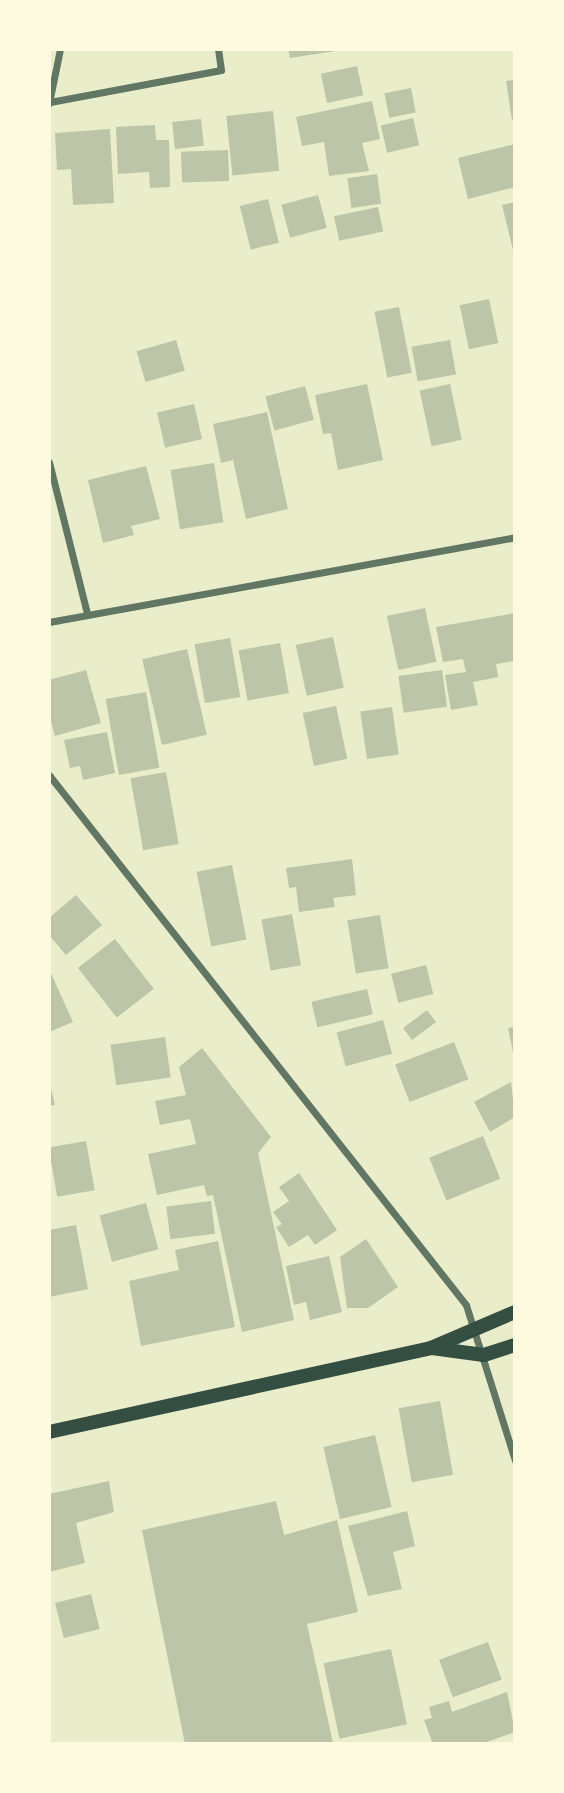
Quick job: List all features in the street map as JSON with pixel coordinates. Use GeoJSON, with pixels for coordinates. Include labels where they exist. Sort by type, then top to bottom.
{"type":"FeatureCollection","features":[{"type":"Feature","properties":{"kind":"main road"},"geometry":{"type":"LineString","coordinates":[[49,1433],[431,1348],[476,1325],[515,1312]]}},
{"type":"Feature","properties":{"kind":"main road"},"geometry":{"type":"LineString","coordinates":[[431,1348],[484,1355],[515,1345]]}},
{"type":"Feature","properties":{"kind":"street"},"geometry":{"type":"LineString","coordinates":[[61,49],[50,103],[221,70],[218,49]]}},
{"type":"Feature","properties":{"kind":"street"},"geometry":{"type":"LineString","coordinates":[[49,461],[87,613]]}},
{"type":"Feature","properties":{"kind":"street"},"geometry":{"type":"LineString","coordinates":[[49,622],[515,537]]}},
{"type":"Feature","properties":{"kind":"street"},"geometry":{"type":"LineString","coordinates":[[49,775],[458,1294],[476,1325],[515,1460]]}},
{"type":"Feature","properties":{"kind":"building"},"geometry":{"type":"Polygon","coordinates":[[[288,49],[336,49],[336,51],[290,58],[288,49]]]}},
{"type":"Feature","properties":{"kind":"building"},"geometry":{"type":"Polygon","coordinates":[[[357,66],[363,95],[327,103],[321,74],[357,66]]]}},
{"type":"Feature","properties":{"kind":"building"},"geometry":{"type":"Polygon","coordinates":[[[515,80],[515,119],[512,120],[506,81],[515,80]]]}},
{"type":"Feature","properties":{"kind":"building"},"geometry":{"type":"Polygon","coordinates":[[[411,88],[416,113],[389,118],[384,93],[411,88]]]}},
{"type":"Feature","properties":{"kind":"building"},"geometry":{"type":"Polygon","coordinates":[[[372,101],[380,139],[362,143],[369,171],[329,176],[324,142],[302,146],[296,117],[372,101]]]}},
{"type":"Feature","properties":{"kind":"building"},"geometry":{"type":"Polygon","coordinates":[[[273,111],[279,171],[233,176],[226,116],[273,111]]]}},
{"type":"Feature","properties":{"kind":"building"},"geometry":{"type":"Polygon","coordinates":[[[413,118],[419,145],[387,153],[381,125],[413,118]]]}},
{"type":"Feature","properties":{"kind":"building"},"geometry":{"type":"Polygon","coordinates":[[[201,119],[204,146],[175,149],[172,122],[201,119]]]}},
{"type":"Feature","properties":{"kind":"building"},"geometry":{"type":"Polygon","coordinates":[[[155,125],[156,140],[169,140],[170,187],[150,188],[149,172],[118,174],[116,127],[155,125]]]}},
{"type":"Feature","properties":{"kind":"building"},"geometry":{"type":"Polygon","coordinates":[[[110,129],[114,203],[73,205],[71,169],[57,170],[55,133],[110,129]]]}},
{"type":"Feature","properties":{"kind":"building"},"geometry":{"type":"Polygon","coordinates":[[[515,144],[515,187],[468,199],[458,158],[515,144]]]}},
{"type":"Feature","properties":{"kind":"building"},"geometry":{"type":"Polygon","coordinates":[[[228,150],[229,181],[182,183],[181,152],[228,150]]]}},
{"type":"Feature","properties":{"kind":"building"},"geometry":{"type":"Polygon","coordinates":[[[377,174],[381,204],[351,208],[347,178],[377,174]]]}},
{"type":"Feature","properties":{"kind":"building"},"geometry":{"type":"Polygon","coordinates":[[[318,195],[327,228],[290,238],[281,205],[318,195]]]}},
{"type":"Feature","properties":{"kind":"building"},"geometry":{"type":"Polygon","coordinates":[[[268,199],[279,243],[251,250],[240,206],[268,199]]]}},
{"type":"Feature","properties":{"kind":"building"},"geometry":{"type":"Polygon","coordinates":[[[515,202],[515,254],[514,254],[502,205],[515,202]]]}},
{"type":"Feature","properties":{"kind":"building"},"geometry":{"type":"Polygon","coordinates":[[[378,207],[383,231],[339,241],[334,216],[378,207]]]}},
{"type":"Feature","properties":{"kind":"building"},"geometry":{"type":"Polygon","coordinates":[[[489,299],[498,343],[469,349],[460,305],[489,299]]]}},
{"type":"Feature","properties":{"kind":"building"},"geometry":{"type":"Polygon","coordinates":[[[399,307],[412,373],[387,378],[374,312],[399,307]]]}},
{"type":"Feature","properties":{"kind":"building"},"geometry":{"type":"Polygon","coordinates":[[[176,340],[185,371],[145,382],[137,351],[176,340]]]}},
{"type":"Feature","properties":{"kind":"building"},"geometry":{"type":"Polygon","coordinates":[[[450,340],[456,374],[418,381],[412,347],[450,340]]]}},
{"type":"Feature","properties":{"kind":"building"},"geometry":{"type":"Polygon","coordinates":[[[367,384],[383,460],[338,470],[331,433],[323,434],[315,395],[367,384]]]}},
{"type":"Feature","properties":{"kind":"building"},"geometry":{"type":"Polygon","coordinates":[[[450,384],[462,440],[432,446],[420,390],[450,384]]]}},
{"type":"Feature","properties":{"kind":"building"},"geometry":{"type":"Polygon","coordinates":[[[305,386],[314,420],[274,430],[265,397],[305,386]]]}},
{"type":"Feature","properties":{"kind":"building"},"geometry":{"type":"Polygon","coordinates":[[[194,404],[202,439],[165,448],[157,413],[194,404]]]}},
{"type":"Feature","properties":{"kind":"building"},"geometry":{"type":"Polygon","coordinates":[[[267,412],[288,509],[246,519],[233,460],[221,463],[213,424],[267,412]]]}},
{"type":"Feature","properties":{"kind":"building"},"geometry":{"type":"Polygon","coordinates":[[[214,463],[223,522],[180,529],[171,470],[214,463]]]}},
{"type":"Feature","properties":{"kind":"building"},"geometry":{"type":"Polygon","coordinates":[[[146,466],[160,519],[131,526],[134,535],[103,543],[88,480],[146,466]]]}},
{"type":"Feature","properties":{"kind":"building"},"geometry":{"type":"Polygon","coordinates":[[[425,608],[436,662],[398,670],[387,616],[425,608]]]}},
{"type":"Feature","properties":{"kind":"building"},"geometry":{"type":"Polygon","coordinates":[[[515,613],[515,661],[496,664],[498,677],[473,682],[478,705],[451,710],[445,675],[466,672],[463,659],[443,662],[436,627],[515,613]]]}},
{"type":"Feature","properties":{"kind":"building"},"geometry":{"type":"Polygon","coordinates":[[[333,637],[344,688],[307,696],[296,645],[333,637]]]}},
{"type":"Feature","properties":{"kind":"building"},"geometry":{"type":"Polygon","coordinates":[[[230,638],[240,697],[205,703],[195,644],[230,638]]]}},
{"type":"Feature","properties":{"kind":"building"},"geometry":{"type":"Polygon","coordinates":[[[280,643],[289,693],[247,701],[239,650],[280,643]]]}},
{"type":"Feature","properties":{"kind":"building"},"geometry":{"type":"Polygon","coordinates":[[[187,649],[207,735],[162,745],[142,659],[187,649]]]}},
{"type":"Feature","properties":{"kind":"building"},"geometry":{"type":"Polygon","coordinates":[[[86,670],[101,723],[55,736],[49,715],[49,680],[86,670]]]}},
{"type":"Feature","properties":{"kind":"building"},"geometry":{"type":"Polygon","coordinates":[[[442,670],[447,707],[404,713],[398,676],[442,670]]]}},
{"type":"Feature","properties":{"kind":"building"},"geometry":{"type":"Polygon","coordinates":[[[146,692],[159,768],[119,775],[106,699],[146,692]]]}},
{"type":"Feature","properties":{"kind":"building"},"geometry":{"type":"Polygon","coordinates":[[[336,706],[347,759],[314,766],[303,713],[336,706]]]}},
{"type":"Feature","properties":{"kind":"building"},"geometry":{"type":"Polygon","coordinates":[[[392,707],[399,755],[367,759],[360,711],[392,707]]]}},
{"type":"Feature","properties":{"kind":"building"},"geometry":{"type":"Polygon","coordinates":[[[107,732],[115,773],[83,780],[80,766],[70,768],[64,740],[107,732]]]}},
{"type":"Feature","properties":{"kind":"building"},"geometry":{"type":"Polygon","coordinates":[[[166,772],[179,844],[143,850],[131,778],[166,772]]]}},
{"type":"Feature","properties":{"kind":"building"},"geometry":{"type":"Polygon","coordinates":[[[352,859],[356,895],[333,898],[335,907],[299,912],[296,887],[289,888],[286,868],[352,859]]]}},
{"type":"Feature","properties":{"kind":"building"},"geometry":{"type":"Polygon","coordinates":[[[232,865],[247,940],[211,946],[197,872],[232,865]]]}},
{"type":"Feature","properties":{"kind":"building"},"geometry":{"type":"Polygon","coordinates":[[[76,895],[102,925],[66,955],[49,935],[49,918],[76,895]]]}},
{"type":"Feature","properties":{"kind":"building"},"geometry":{"type":"Polygon","coordinates":[[[292,914],[301,965],[271,971],[261,919],[292,914]]]}},
{"type":"Feature","properties":{"kind":"building"},"geometry":{"type":"Polygon","coordinates":[[[380,915],[388,968],[356,973],[347,920],[380,915]]]}},
{"type":"Feature","properties":{"kind":"building"},"geometry":{"type":"Polygon","coordinates":[[[115,939],[154,989],[117,1018],[78,968],[115,939]]]}},
{"type":"Feature","properties":{"kind":"building"},"geometry":{"type":"Polygon","coordinates":[[[426,965],[433,994],[398,1003],[391,974],[426,965]]]}},
{"type":"Feature","properties":{"kind":"building"},"geometry":{"type":"Polygon","coordinates":[[[49,969],[73,1022],[49,1032],[49,969]]]}},
{"type":"Feature","properties":{"kind":"building"},"geometry":{"type":"Polygon","coordinates":[[[367,989],[373,1014],[317,1027],[311,1002],[367,989]]]}},
{"type":"Feature","properties":{"kind":"building"},"geometry":{"type":"Polygon","coordinates":[[[427,1010],[436,1022],[412,1040],[403,1028],[427,1010]]]}},
{"type":"Feature","properties":{"kind":"building"},"geometry":{"type":"Polygon","coordinates":[[[383,1020],[392,1054],[346,1066],[337,1032],[383,1020]]]}},
{"type":"Feature","properties":{"kind":"building"},"geometry":{"type":"Polygon","coordinates":[[[515,1027],[515,1057],[514,1057],[508,1028],[515,1027]]]}},
{"type":"Feature","properties":{"kind":"building"},"geometry":{"type":"Polygon","coordinates":[[[165,1037],[171,1078],[116,1085],[111,1045],[165,1037]]]}},
{"type":"Feature","properties":{"kind":"building"},"geometry":{"type":"Polygon","coordinates":[[[454,1042],[468,1079],[410,1102],[395,1065],[454,1042]]]}},
{"type":"Feature","properties":{"kind":"building"},"geometry":{"type":"Polygon","coordinates":[[[202,1048],[271,1137],[258,1153],[294,1320],[242,1332],[213,1195],[207,1196],[204,1185],[157,1195],[148,1154],[196,1144],[190,1119],[160,1125],[155,1101],[186,1095],[179,1067],[202,1048]]]}},
{"type":"Feature","properties":{"kind":"building"},"geometry":{"type":"Polygon","coordinates":[[[49,1081],[55,1105],[49,1106],[49,1081]]]}},
{"type":"Feature","properties":{"kind":"building"},"geometry":{"type":"Polygon","coordinates":[[[511,1082],[515,1117],[490,1132],[474,1102],[511,1082]]]}},
{"type":"Feature","properties":{"kind":"building"},"geometry":{"type":"Polygon","coordinates":[[[483,1136],[500,1179],[446,1200],[429,1158],[483,1136]]]}},
{"type":"Feature","properties":{"kind":"building"},"geometry":{"type":"Polygon","coordinates":[[[86,1141],[95,1190],[57,1197],[49,1148],[86,1141]]]}},
{"type":"Feature","properties":{"kind":"building"},"geometry":{"type":"Polygon","coordinates":[[[299,1173],[337,1230],[315,1245],[308,1235],[289,1247],[276,1227],[282,1224],[273,1212],[289,1201],[279,1187],[299,1173]]]}},
{"type":"Feature","properties":{"kind":"building"},"geometry":{"type":"Polygon","coordinates":[[[211,1201],[215,1234],[170,1239],[166,1206],[211,1201]]]}},
{"type":"Feature","properties":{"kind":"building"},"geometry":{"type":"Polygon","coordinates":[[[146,1203],[158,1249],[112,1262],[100,1215],[146,1203]]]}},
{"type":"Feature","properties":{"kind":"building"},"geometry":{"type":"Polygon","coordinates":[[[76,1225],[88,1289],[49,1297],[49,1230],[76,1225]]]}},
{"type":"Feature","properties":{"kind":"building"},"geometry":{"type":"Polygon","coordinates":[[[366,1239],[398,1287],[368,1308],[347,1308],[340,1257],[366,1239]]]}},
{"type":"Feature","properties":{"kind":"building"},"geometry":{"type":"Polygon","coordinates":[[[218,1241],[235,1327],[141,1346],[129,1281],[179,1270],[175,1250],[218,1241]]]}},
{"type":"Feature","properties":{"kind":"building"},"geometry":{"type":"Polygon","coordinates":[[[329,1256],[342,1312],[310,1320],[306,1302],[294,1305],[286,1266],[329,1256]]]}},
{"type":"Feature","properties":{"kind":"building"},"geometry":{"type":"Polygon","coordinates":[[[440,1401],[453,1475],[412,1482],[399,1408],[440,1401]]]}},
{"type":"Feature","properties":{"kind":"building"},"geometry":{"type":"Polygon","coordinates":[[[375,1435],[392,1507],[340,1519],[323,1447],[375,1435]]]}},
{"type":"Feature","properties":{"kind":"building"},"geometry":{"type":"Polygon","coordinates":[[[109,1481],[114,1512],[76,1523],[85,1563],[49,1572],[49,1494],[109,1481]]]}},
{"type":"Feature","properties":{"kind":"building"},"geometry":{"type":"Polygon","coordinates":[[[276,1501],[284,1535],[337,1520],[358,1612],[307,1624],[333,1743],[185,1744],[142,1530],[276,1501]]]}},
{"type":"Feature","properties":{"kind":"building"},"geometry":{"type":"Polygon","coordinates":[[[407,1511],[415,1546],[393,1552],[402,1589],[368,1596],[348,1526],[407,1511]]]}},
{"type":"Feature","properties":{"kind":"building"},"geometry":{"type":"Polygon","coordinates":[[[91,1594],[100,1629],[64,1638],[55,1603],[91,1594]]]}},
{"type":"Feature","properties":{"kind":"building"},"geometry":{"type":"Polygon","coordinates":[[[488,1642],[502,1680],[453,1697],[439,1660],[488,1642]]]}},
{"type":"Feature","properties":{"kind":"building"},"geometry":{"type":"Polygon","coordinates":[[[391,1649],[407,1724],[340,1739],[324,1663],[391,1649]]]}},
{"type":"Feature","properties":{"kind":"building"},"geometry":{"type":"Polygon","coordinates":[[[507,1692],[515,1732],[481,1744],[433,1744],[424,1720],[432,1718],[429,1707],[449,1701],[452,1712],[507,1692]]]}}]}
